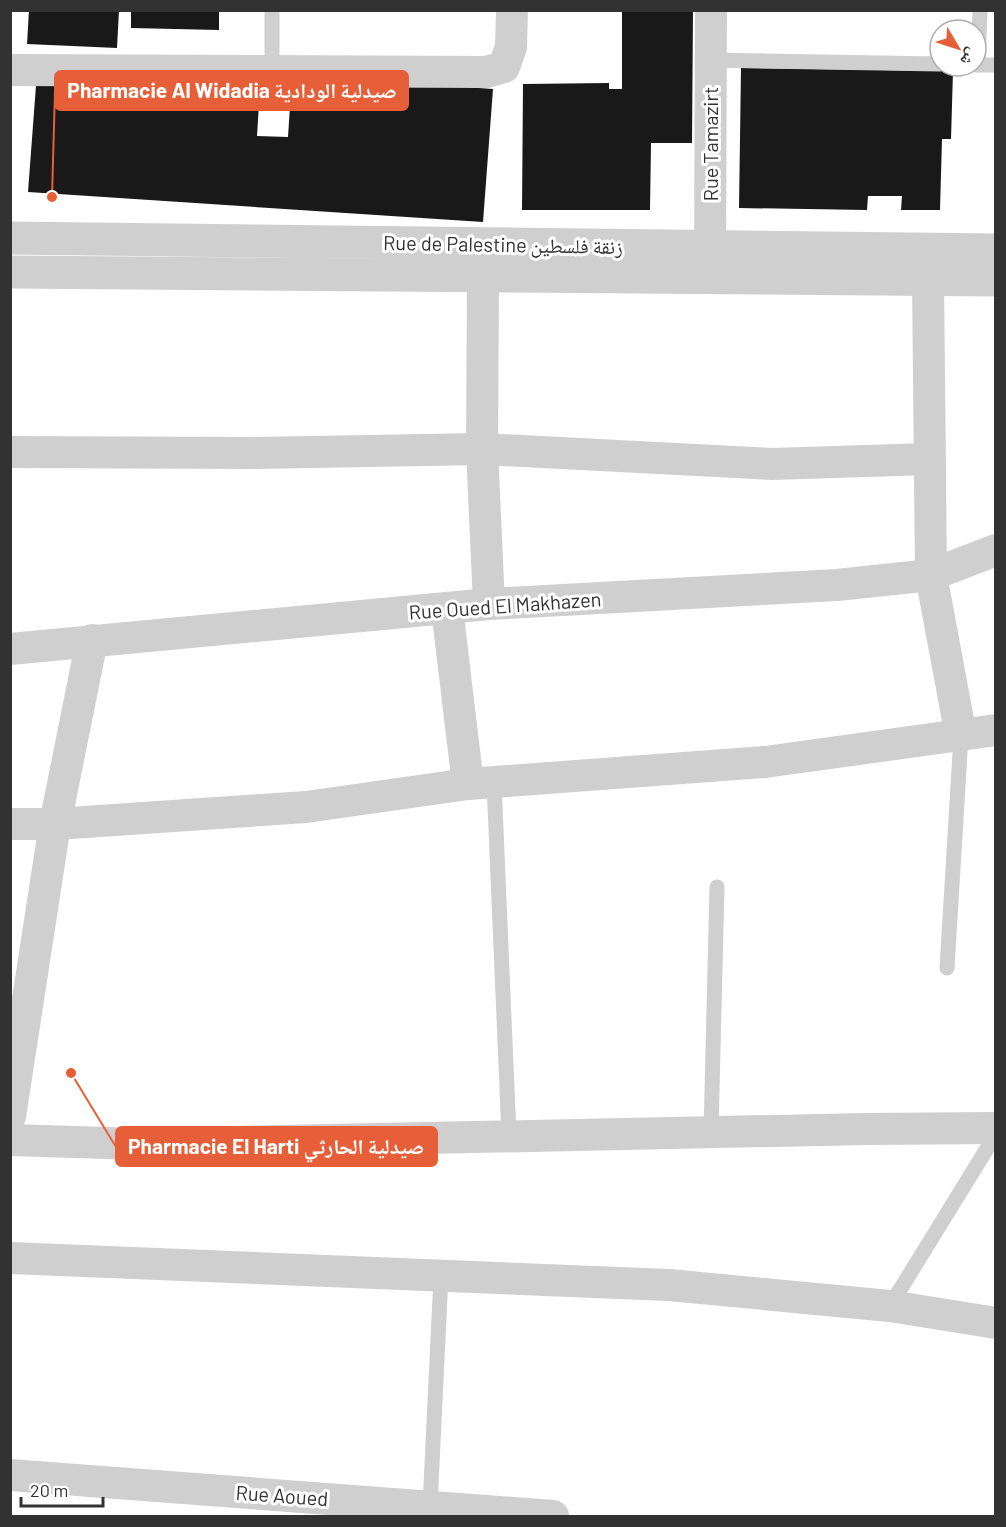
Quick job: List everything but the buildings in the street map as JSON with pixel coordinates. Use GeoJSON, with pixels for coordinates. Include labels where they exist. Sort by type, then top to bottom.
{"type":"FeatureCollection","features":[{"type":"Feature","properties":{"kind":"street"},"geometry":{"type":"LineString","coordinates":[[10,70],[486,72],[504,67],[511,47],[512,10]]}},
{"type":"Feature","properties":{"kind":"street","name":"Rue Tamazirt"},"geometry":{"type":"LineString","coordinates":[[710,261],[711,10]]}},
{"type":"Feature","properties":{"kind":"street","name":"Rue de Palestine زنقة فلسطين"},"geometry":{"type":"LineString","coordinates":[[10,238],[710,261],[928,279],[996,280]]}},
{"type":"Feature","properties":{"kind":"street","name":"Rue de Palestine زنقة فلسطين"},"geometry":{"type":"LineString","coordinates":[[10,272],[483,275],[710,261],[996,250]]}},
{"type":"Feature","properties":{"kind":"street"},"geometry":{"type":"LineString","coordinates":[[483,275],[482,450],[489,604]]}},
{"type":"Feature","properties":{"kind":"street"},"geometry":{"type":"LineString","coordinates":[[928,279],[928,459],[931,575],[961,736]]}},
{"type":"Feature","properties":{"kind":"street"},"geometry":{"type":"LineString","coordinates":[[10,452],[249,453],[482,450],[772,464],[928,459]]}},
{"type":"Feature","properties":{"kind":"street","name":"Rue Oued El Makhazen"},"geometry":{"type":"LineString","coordinates":[[10,649],[489,604],[837,585],[931,575],[996,550]]}},
{"type":"Feature","properties":{"kind":"street"},"geometry":{"type":"LineString","coordinates":[[447,609],[481,783]]}},
{"type":"Feature","properties":{"kind":"street"},"geometry":{"type":"LineString","coordinates":[[10,1116],[55,824],[92,640]]}},
{"type":"Feature","properties":{"kind":"street"},"geometry":{"type":"LineString","coordinates":[[10,824],[55,824],[306,807],[481,783],[765,762],[996,730]]}},
{"type":"Feature","properties":{"kind":"street"},"geometry":{"type":"LineString","coordinates":[[10,1140],[138,1144],[996,1128]]}},
{"type":"Feature","properties":{"kind":"street"},"geometry":{"type":"LineString","coordinates":[[10,1258],[669,1285],[890,1306],[996,1323]]}},
{"type":"Feature","properties":{"kind":"street","name":"Rue Aoued"},"geometry":{"type":"LineString","coordinates":[[10,1475],[389,1510],[430,1506],[553,1516]]}},
{"type":"Feature","properties":{"kind":"lane"},"geometry":{"type":"LineString","coordinates":[[272,10],[272,71]]}},
{"type":"Feature","properties":{"kind":"lane"},"geometry":{"type":"LineString","coordinates":[[710,60],[928,64]]}},
{"type":"Feature","properties":{"kind":"lane"},"geometry":{"type":"LineString","coordinates":[[947,968],[961,736]]}},
{"type":"Feature","properties":{"kind":"lane"},"geometry":{"type":"LineString","coordinates":[[481,783],[509,1136]]}},
{"type":"Feature","properties":{"kind":"lane"},"geometry":{"type":"LineString","coordinates":[[711,1132],[717,887]]}},
{"type":"Feature","properties":{"kind":"lane"},"geometry":{"type":"LineString","coordinates":[[890,1306],[996,1134]]}},
{"type":"Feature","properties":{"kind":"lane"},"geometry":{"type":"LineString","coordinates":[[430,1506],[441,1276]]}},
{"type":"Feature","properties":{"kind":"place","name":"Pharmacie Al Widadia صيدلية الودادية"},"geometry":{"type":"Point","coordinates":[52,197]}},
{"type":"Feature","properties":{"kind":"place","name":"Pharmacie El Harti صيدلية الحارثي"},"geometry":{"type":"Point","coordinates":[71,1073]}}]}
